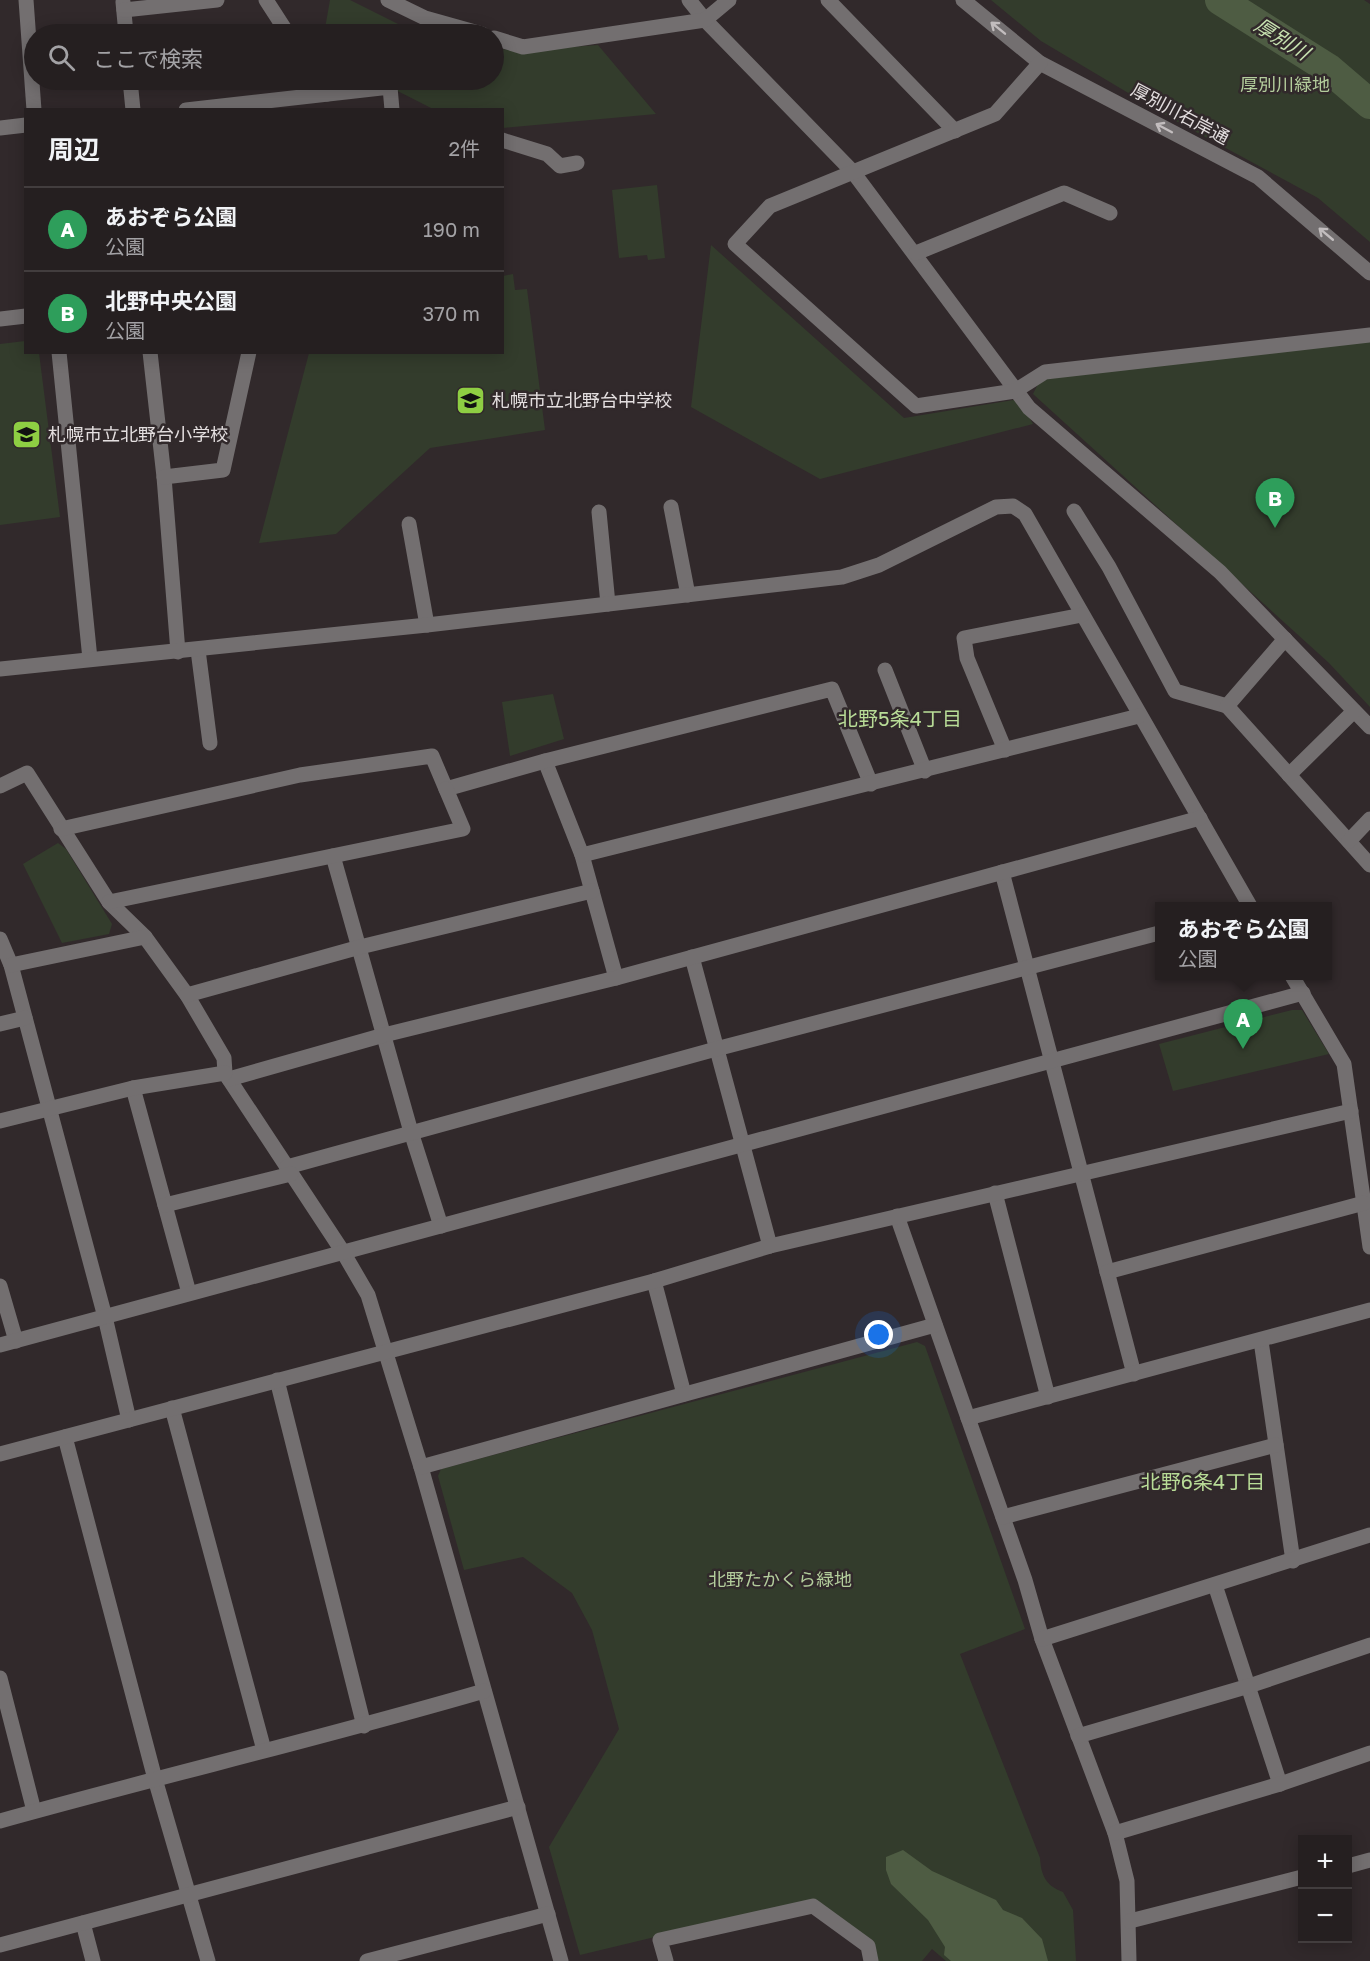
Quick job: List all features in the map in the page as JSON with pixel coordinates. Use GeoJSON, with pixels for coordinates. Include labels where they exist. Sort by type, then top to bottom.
{"type":"FeatureCollection","features":[{"type":"Feature","properties":{"kind":"street"},"geometry":{"type":"LineString","coordinates":[[26,0],[28,24]]}},
{"type":"Feature","properties":{"kind":"street"},"geometry":{"type":"LineString","coordinates":[[125,24],[123,5],[217,0]]}},
{"type":"Feature","properties":{"kind":"street"},"geometry":{"type":"LineString","coordinates":[[266,0],[282,24]]}},
{"type":"Feature","properties":{"kind":"street"},"geometry":{"type":"LineString","coordinates":[[388,0],[425,18],[446,24]]}},
{"type":"Feature","properties":{"kind":"street"},"geometry":{"type":"LineString","coordinates":[[689,0],[705,20],[853,172],[916,253],[1015,391],[1041,418],[1188,542],[1370,727]]}},
{"type":"Feature","properties":{"kind":"street"},"geometry":{"type":"LineString","coordinates":[[504,41],[523,46],[705,20],[729,0]]}},
{"type":"Feature","properties":{"kind":"street"},"geometry":{"type":"LineString","coordinates":[[828,0],[955,131]]}},
{"type":"Feature","properties":{"kind":"street","name":"厚別川右岸通"},"geometry":{"type":"LineString","coordinates":[[963,0],[1040,63],[1258,177],[1370,273]]}},
{"type":"Feature","properties":{"kind":"street"},"geometry":{"type":"LineString","coordinates":[[1040,63],[995,114],[770,206],[735,244],[916,406],[1015,391],[1045,372],[1370,335]]}},
{"type":"Feature","properties":{"kind":"street"},"geometry":{"type":"LineString","coordinates":[[33,90],[34,108]]}},
{"type":"Feature","properties":{"kind":"street"},"geometry":{"type":"LineString","coordinates":[[131,90],[133,108]]}},
{"type":"Feature","properties":{"kind":"street"},"geometry":{"type":"LineString","coordinates":[[324,90],[327,94]]}},
{"type":"Feature","properties":{"kind":"street"},"geometry":{"type":"LineString","coordinates":[[204,108],[363,90]]}},
{"type":"Feature","properties":{"kind":"street"},"geometry":{"type":"LineString","coordinates":[[390,90],[392,108]]}},
{"type":"Feature","properties":{"kind":"street"},"geometry":{"type":"LineString","coordinates":[[0,128],[24,125]]}},
{"type":"Feature","properties":{"kind":"street"},"geometry":{"type":"LineString","coordinates":[[504,142],[548,154],[560,166],[577,163]]}},
{"type":"Feature","properties":{"kind":"street"},"geometry":{"type":"LineString","coordinates":[[916,253],[1064,193],[1110,213]]}},
{"type":"Feature","properties":{"kind":"street"},"geometry":{"type":"LineString","coordinates":[[0,319],[24,316]]}},
{"type":"Feature","properties":{"kind":"street"},"geometry":{"type":"LineString","coordinates":[[59,354],[90,659]]}},
{"type":"Feature","properties":{"kind":"street"},"geometry":{"type":"LineString","coordinates":[[150,354],[164,477],[177,652]]}},
{"type":"Feature","properties":{"kind":"street"},"geometry":{"type":"LineString","coordinates":[[164,477],[223,470],[249,354]]}},
{"type":"Feature","properties":{"kind":"street"},"geometry":{"type":"LineString","coordinates":[[0,669],[427,625],[842,577],[879,566],[996,507],[1013,506],[1025,514],[1248,902]]}},
{"type":"Feature","properties":{"kind":"street"},"geometry":{"type":"LineString","coordinates":[[671,507],[688,595]]}},
{"type":"Feature","properties":{"kind":"street"},"geometry":{"type":"LineString","coordinates":[[1074,511],[1109,567],[1174,691],[1227,706],[1370,865]]}},
{"type":"Feature","properties":{"kind":"street"},"geometry":{"type":"LineString","coordinates":[[599,513],[608,604]]}},
{"type":"Feature","properties":{"kind":"street"},"geometry":{"type":"LineString","coordinates":[[409,524],[427,625]]}},
{"type":"Feature","properties":{"kind":"street"},"geometry":{"type":"LineString","coordinates":[[1005,750],[967,658],[964,638],[1082,615]]}},
{"type":"Feature","properties":{"kind":"street"},"geometry":{"type":"LineString","coordinates":[[1227,706],[1285,639]]}},
{"type":"Feature","properties":{"kind":"street"},"geometry":{"type":"LineString","coordinates":[[198,650],[210,744]]}},
{"type":"Feature","properties":{"kind":"street"},"geometry":{"type":"LineString","coordinates":[[885,670],[925,771]]}},
{"type":"Feature","properties":{"kind":"street"},"geometry":{"type":"LineString","coordinates":[[446,789],[545,761],[832,689],[871,784]]}},
{"type":"Feature","properties":{"kind":"street"},"geometry":{"type":"LineString","coordinates":[[1289,775],[1354,711]]}},
{"type":"Feature","properties":{"kind":"street"},"geometry":{"type":"LineString","coordinates":[[582,855],[1139,716]]}},
{"type":"Feature","properties":{"kind":"street"},"geometry":{"type":"LineString","coordinates":[[61,829],[300,775],[432,756],[463,829],[109,902]]}},
{"type":"Feature","properties":{"kind":"street"},"geometry":{"type":"LineString","coordinates":[[545,761],[582,855],[616,978]]}},
{"type":"Feature","properties":{"kind":"street"},"geometry":{"type":"LineString","coordinates":[[0,786],[27,773],[109,902],[145,938],[187,995],[224,1058],[227,1076],[343,1252],[368,1294],[421,1467],[561,1961]]}},
{"type":"Feature","properties":{"kind":"street"},"geometry":{"type":"LineString","coordinates":[[0,1121],[133,1089],[227,1076],[616,978],[1200,818]]}},
{"type":"Feature","properties":{"kind":"street"},"geometry":{"type":"LineString","coordinates":[[1349,841],[1370,819]]}},
{"type":"Feature","properties":{"kind":"street"},"geometry":{"type":"LineString","coordinates":[[333,856],[411,1132],[441,1226]]}},
{"type":"Feature","properties":{"kind":"street"},"geometry":{"type":"LineString","coordinates":[[1002,872],[1134,1374]]}},
{"type":"Feature","properties":{"kind":"street"},"geometry":{"type":"LineString","coordinates":[[187,995],[360,947],[592,891]]}},
{"type":"Feature","properties":{"kind":"street"},"geometry":{"type":"LineString","coordinates":[[165,1205],[289,1171],[411,1132],[1155,934]]}},
{"type":"Feature","properties":{"kind":"street"},"geometry":{"type":"LineString","coordinates":[[11,965],[145,938]]}},
{"type":"Feature","properties":{"kind":"street"},"geometry":{"type":"LineString","coordinates":[[0,939],[11,965],[26,1018],[105,1317],[129,1420]]}},
{"type":"Feature","properties":{"kind":"street"},"geometry":{"type":"LineString","coordinates":[[692,957],[770,1246]]}},
{"type":"Feature","properties":{"kind":"street"},"geometry":{"type":"LineString","coordinates":[[1295,980],[1344,1064],[1370,1247]]}},
{"type":"Feature","properties":{"kind":"street"},"geometry":{"type":"LineString","coordinates":[[0,1345],[1303,993]]}},
{"type":"Feature","properties":{"kind":"street"},"geometry":{"type":"LineString","coordinates":[[0,1024],[26,1018]]}},
{"type":"Feature","properties":{"kind":"street"},"geometry":{"type":"LineString","coordinates":[[133,1089],[189,1293]]}},
{"type":"Feature","properties":{"kind":"street"},"geometry":{"type":"LineString","coordinates":[[0,1454],[654,1281],[770,1246],[1352,1111]]}},
{"type":"Feature","properties":{"kind":"street"},"geometry":{"type":"LineString","coordinates":[[995,1193],[1048,1397]]}},
{"type":"Feature","properties":{"kind":"street"},"geometry":{"type":"LineString","coordinates":[[1107,1272],[1364,1203]]}},
{"type":"Feature","properties":{"kind":"street"},"geometry":{"type":"LineString","coordinates":[[897,1216],[1003,1517],[1042,1639],[1115,1833],[1127,1881],[1130,1921],[1127,1937],[1129,1961]]}},
{"type":"Feature","properties":{"kind":"street"},"geometry":{"type":"LineString","coordinates":[[654,1281],[684,1394]]}},
{"type":"Feature","properties":{"kind":"street"},"geometry":{"type":"LineString","coordinates":[[0,1286],[16,1341]]}},
{"type":"Feature","properties":{"kind":"street"},"geometry":{"type":"LineString","coordinates":[[968,1418],[1370,1310]]}},
{"type":"Feature","properties":{"kind":"street"},"geometry":{"type":"LineString","coordinates":[[421,1467],[935,1325]]}},
{"type":"Feature","properties":{"kind":"street"},"geometry":{"type":"LineString","coordinates":[[1261,1341],[1293,1561]]}},
{"type":"Feature","properties":{"kind":"street"},"geometry":{"type":"LineString","coordinates":[[277,1380],[364,1726]]}},
{"type":"Feature","properties":{"kind":"street"},"geometry":{"type":"LineString","coordinates":[[172,1408],[264,1750]]}},
{"type":"Feature","properties":{"kind":"street"},"geometry":{"type":"LineString","coordinates":[[65,1437],[155,1779],[208,1961]]}},
{"type":"Feature","properties":{"kind":"street"},"geometry":{"type":"LineString","coordinates":[[1003,1517],[1276,1445]]}},
{"type":"Feature","properties":{"kind":"street"},"geometry":{"type":"LineString","coordinates":[[1042,1639],[1370,1535]]}},
{"type":"Feature","properties":{"kind":"street"},"geometry":{"type":"LineString","coordinates":[[1215,1585],[1280,1784]]}},
{"type":"Feature","properties":{"kind":"street"},"geometry":{"type":"LineString","coordinates":[[1078,1736],[1249,1686],[1370,1645]]}},
{"type":"Feature","properties":{"kind":"street"},"geometry":{"type":"LineString","coordinates":[[0,1678],[34,1811]]}},
{"type":"Feature","properties":{"kind":"street"},"geometry":{"type":"LineString","coordinates":[[0,1821],[264,1750],[364,1726],[484,1691]]}},
{"type":"Feature","properties":{"kind":"street"},"geometry":{"type":"LineString","coordinates":[[1115,1833],[1280,1784],[1370,1753]]}},
{"type":"Feature","properties":{"kind":"street"},"geometry":{"type":"LineString","coordinates":[[0,1945],[518,1807]]}},
{"type":"Feature","properties":{"kind":"street"},"geometry":{"type":"LineString","coordinates":[[1352,1865],[1370,1860]]}},
{"type":"Feature","properties":{"kind":"street"},"geometry":{"type":"LineString","coordinates":[[1130,1921],[1298,1878]]}},
{"type":"Feature","properties":{"kind":"street"},"geometry":{"type":"LineString","coordinates":[[666,1961],[660,1940],[813,1906],[868,1946],[871,1961]]}},
{"type":"Feature","properties":{"kind":"street"},"geometry":{"type":"LineString","coordinates":[[367,1961],[548,1914]]}},
{"type":"Feature","properties":{"kind":"street"},"geometry":{"type":"LineString","coordinates":[[83,1923],[93,1961]]}},
{"type":"Feature","properties":{"kind":"green space"},"geometry":{"type":"Polygon","coordinates":[[[330,0],[350,0],[398,24],[326,24],[330,0]]]}},
{"type":"Feature","properties":{"kind":"green space","name":"厚別川緑地"},"geometry":{"type":"Polygon","coordinates":[[[991,0],[1364,0],[1370,4],[1370,242],[1318,198],[1172,119],[1041,41],[991,0]]]}},
{"type":"Feature","properties":{"kind":"green space"},"geometry":{"type":"Polygon","coordinates":[[[598,45],[656,114],[504,128],[504,108],[431,108],[396,90],[504,90],[504,49],[517,51],[598,45]]]}},
{"type":"Feature","properties":{"kind":"green space"},"geometry":{"type":"Polygon","coordinates":[[[657,185],[665,258],[648,260],[647,255],[619,258],[612,190],[657,185]]]}},
{"type":"Feature","properties":{"kind":"green space"},"geometry":{"type":"Polygon","coordinates":[[[711,245],[904,418],[1019,399],[1033,424],[820,479],[691,407],[711,245]]]}},
{"type":"Feature","properties":{"kind":"green space"},"geometry":{"type":"Polygon","coordinates":[[[513,274],[515,290],[527,289],[545,430],[430,448],[336,534],[259,543],[309,354],[504,354],[504,276],[513,274]]]}},
{"type":"Feature","properties":{"kind":"green space","name":"札幌市立北野台小学校"},"geometry":{"type":"Polygon","coordinates":[[[24,341],[24,354],[39,354],[60,517],[0,525],[0,344],[24,341]]]}},
{"type":"Feature","properties":{"kind":"green space"},"geometry":{"type":"Polygon","coordinates":[[[1370,341],[1370,707],[1329,663],[1033,394],[1045,370],[1370,341]]]}},
{"type":"Feature","properties":{"kind":"green space"},"geometry":{"type":"Polygon","coordinates":[[[553,694],[564,739],[510,756],[502,702],[553,694]]]}},
{"type":"Feature","properties":{"kind":"green space"},"geometry":{"type":"Polygon","coordinates":[[[58,843],[66,849],[112,924],[109,934],[62,943],[23,864],[58,843]]]}},
{"type":"Feature","properties":{"kind":"green space"},"geometry":{"type":"Polygon","coordinates":[[[1292,1010],[1302,1010],[1329,1054],[1173,1091],[1159,1044],[1292,1010]]]}},
{"type":"Feature","properties":{"kind":"green space","name":"北野たかくら緑地"},"geometry":{"type":"Polygon","coordinates":[[[917,1342],[925,1346],[1025,1629],[960,1654],[1040,1858],[1043,1875],[1052,1887],[1063,1892],[1073,1910],[1076,1961],[946,1961],[932,1949],[922,1961],[876,1961],[813,1899],[580,1955],[549,1847],[619,1729],[592,1630],[572,1593],[523,1557],[464,1570],[438,1476],[441,1469],[917,1342]]]}},
{"type":"Feature","properties":{"kind":"shaded area"},"geometry":{"type":"Polygon","coordinates":[[[903,1850],[932,1871],[996,1900],[1003,1910],[1022,1918],[1042,1939],[1048,1961],[951,1961],[944,1955],[945,1947],[928,1920],[891,1884],[886,1870],[886,1857],[903,1850]]]}},
{"type":"Feature","properties":{"kind":"waterway","name":"厚別川"},"geometry":{"type":"LineString","coordinates":[[1220,0],[1329,69],[1370,104]]}},
{"type":"Feature","properties":{"kind":"place","name":"札幌市立北野台中学校"},"geometry":{"type":"Point","coordinates":[471,401]}},
{"type":"Feature","properties":{"kind":"place","name":"札幌市立北野台小学校"},"geometry":{"type":"Point","coordinates":[27,435]}},
{"type":"Feature","properties":{"kind":"place","name":"北野中央公園"},"geometry":{"type":"Point","coordinates":[1275,528]}},
{"type":"Feature","properties":{"kind":"place","name":"あおぞら公園"},"geometry":{"type":"Point","coordinates":[1243,1049]}},
{"type":"Feature","properties":{"kind":"district","name":"北野5条4丁目"},"geometry":{"type":"Point","coordinates":[900,719]}},
{"type":"Feature","properties":{"kind":"district","name":"北野6条4丁目"},"geometry":{"type":"Point","coordinates":[1203,1482]}}]}
